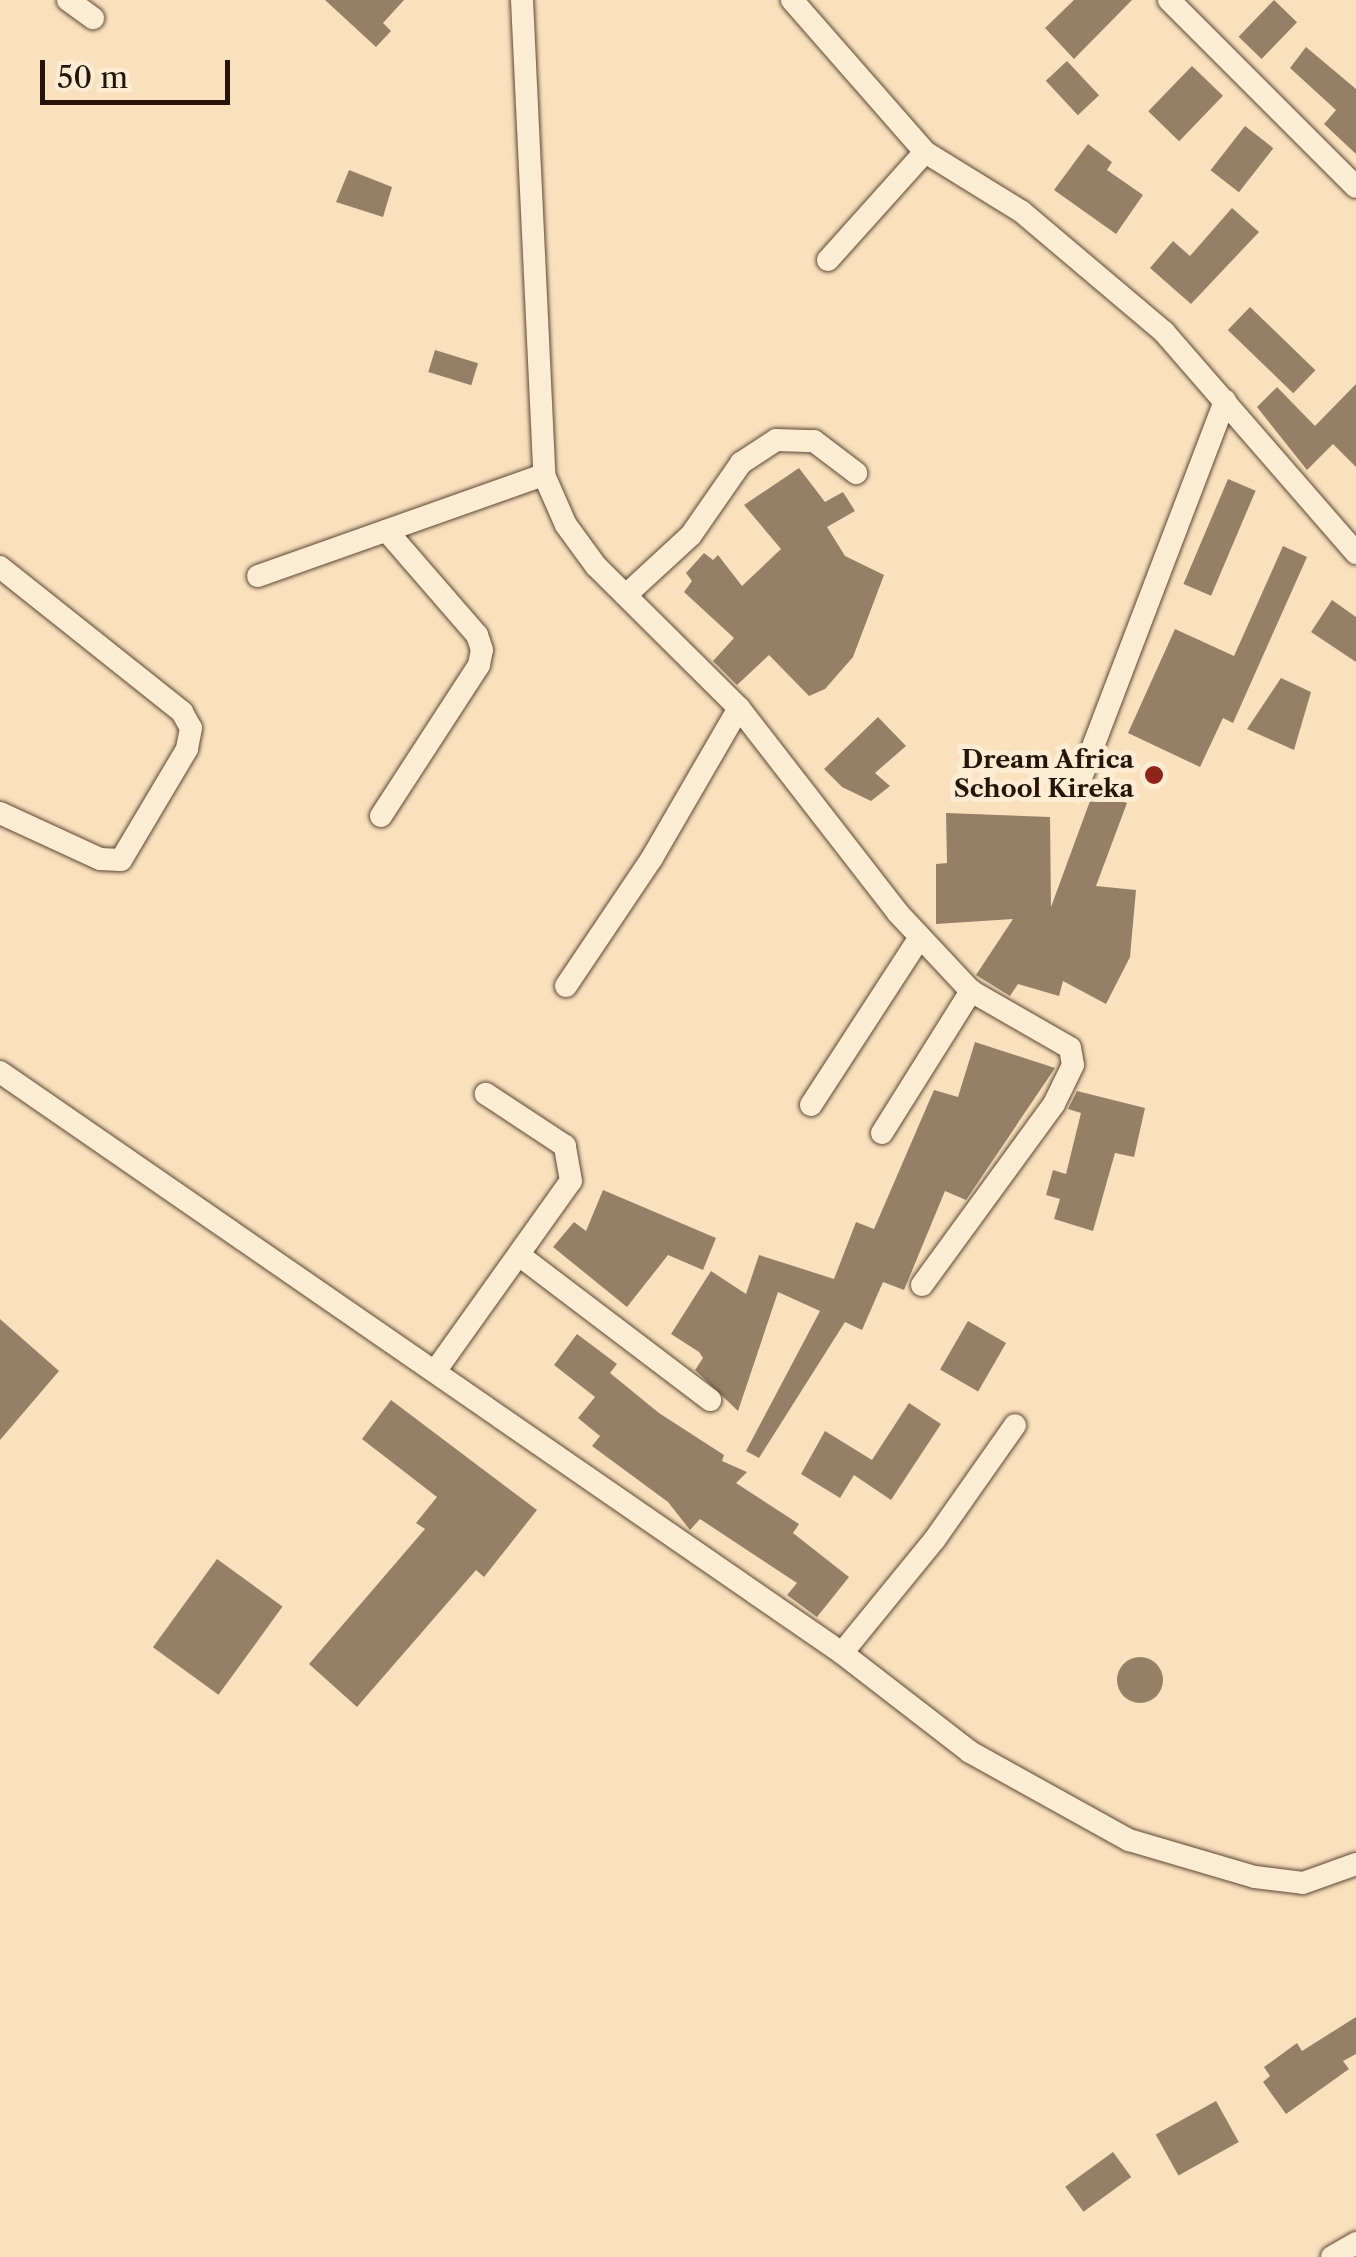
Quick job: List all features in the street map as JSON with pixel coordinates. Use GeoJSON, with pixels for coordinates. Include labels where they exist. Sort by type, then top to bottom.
{"type":"FeatureCollection","features":[{"type":"Feature","properties":{"kind":"street"},"geometry":{"type":"LineString","coordinates":[[68,0],[92,18]]}},
{"type":"Feature","properties":{"kind":"street"},"geometry":{"type":"LineString","coordinates":[[522,0],[544,475],[566,526],[626,595],[739,708],[920,937],[971,991],[1070,1048],[1073,1065],[1054,1104],[922,1285]]}},
{"type":"Feature","properties":{"kind":"street"},"geometry":{"type":"LineString","coordinates":[[792,0],[925,152],[1022,212],[1164,332],[1356,553]]}},
{"type":"Feature","properties":{"kind":"street"},"geometry":{"type":"LineString","coordinates":[[1168,0],[1356,186]]}},
{"type":"Feature","properties":{"kind":"street"},"geometry":{"type":"LineString","coordinates":[[828,260],[925,152]]}},
{"type":"Feature","properties":{"kind":"street"},"geometry":{"type":"LineString","coordinates":[[1081,778],[1225,400]]}},
{"type":"Feature","properties":{"kind":"street"},"geometry":{"type":"LineString","coordinates":[[626,595],[691,535],[741,464],[776,440],[814,441],[856,473]]}},
{"type":"Feature","properties":{"kind":"street"},"geometry":{"type":"LineString","coordinates":[[258,576],[544,475]]}},
{"type":"Feature","properties":{"kind":"street"},"geometry":{"type":"LineString","coordinates":[[381,816],[479,665],[482,650],[478,635],[386,530]]}},
{"type":"Feature","properties":{"kind":"street"},"geometry":{"type":"LineString","coordinates":[[0,567],[182,712],[192,728],[188,749],[120,860],[100,860],[0,813]]}},
{"type":"Feature","properties":{"kind":"street"},"geometry":{"type":"LineString","coordinates":[[566,986],[652,858],[739,708]]}},
{"type":"Feature","properties":{"kind":"street"},"geometry":{"type":"LineString","coordinates":[[811,1106],[920,937]]}},
{"type":"Feature","properties":{"kind":"street"},"geometry":{"type":"LineString","coordinates":[[882,1134],[971,991]]}},
{"type":"Feature","properties":{"kind":"street"},"geometry":{"type":"LineString","coordinates":[[0,1072],[842,1653],[970,1752],[1129,1840],[1280,1882],[1313,1881],[1356,1864]]}},
{"type":"Feature","properties":{"kind":"street"},"geometry":{"type":"LineString","coordinates":[[436,1370],[574,1168],[565,1146],[486,1094]]}},
{"type":"Feature","properties":{"kind":"street"},"geometry":{"type":"LineString","coordinates":[[518,1255],[710,1400]]}},
{"type":"Feature","properties":{"kind":"street"},"geometry":{"type":"LineString","coordinates":[[842,1653],[935,1540],[1015,1425]]}},
{"type":"Feature","properties":{"kind":"street"},"geometry":{"type":"LineString","coordinates":[[1332,2257],[1356,2243]]}},
{"type":"Feature","properties":{"kind":"building"},"geometry":{"type":"Polygon","coordinates":[[[325,0],[404,0],[383,23],[391,31],[376,47],[325,0]]]}},
{"type":"Feature","properties":{"kind":"building"},"geometry":{"type":"Polygon","coordinates":[[[1074,0],[1132,0],[1074,59],[1045,28],[1074,0]]]}},
{"type":"Feature","properties":{"kind":"building"},"geometry":{"type":"Polygon","coordinates":[[[1274,0],[1297,22],[1262,59],[1239,37],[1274,0]]]}},
{"type":"Feature","properties":{"kind":"building"},"geometry":{"type":"Polygon","coordinates":[[[1306,47],[1356,89],[1356,154],[1324,124],[1336,110],[1290,68],[1306,47]]]}},
{"type":"Feature","properties":{"kind":"building"},"geometry":{"type":"Polygon","coordinates":[[[1067,61],[1099,95],[1078,115],[1046,81],[1067,61]]]}},
{"type":"Feature","properties":{"kind":"building"},"geometry":{"type":"Polygon","coordinates":[[[1192,66],[1223,96],[1179,141],[1148,111],[1192,66]]]}},
{"type":"Feature","properties":{"kind":"building"},"geometry":{"type":"Polygon","coordinates":[[[1245,126],[1273,148],[1239,192],[1211,170],[1245,126]]]}},
{"type":"Feature","properties":{"kind":"building"},"geometry":{"type":"Polygon","coordinates":[[[1088,144],[1112,162],[1107,170],[1143,195],[1116,234],[1054,190],[1088,144]]]}},
{"type":"Feature","properties":{"kind":"building"},"geometry":{"type":"Polygon","coordinates":[[[349,170],[392,187],[383,217],[336,202],[349,170]]]}},
{"type":"Feature","properties":{"kind":"building"},"geometry":{"type":"Polygon","coordinates":[[[1232,208],[1259,232],[1191,304],[1150,268],[1173,241],[1190,256],[1232,208]]]}},
{"type":"Feature","properties":{"kind":"building"},"geometry":{"type":"Polygon","coordinates":[[[1250,307],[1315,370],[1293,393],[1228,330],[1250,307]]]}},
{"type":"Feature","properties":{"kind":"building"},"geometry":{"type":"Polygon","coordinates":[[[435,350],[478,363],[471,385],[428,372],[435,350]]]}},
{"type":"Feature","properties":{"kind":"building"},"geometry":{"type":"Polygon","coordinates":[[[1356,384],[1356,467],[1333,444],[1307,470],[1257,407],[1277,387],[1315,426],[1356,384]]]}},
{"type":"Feature","properties":{"kind":"building"},"geometry":{"type":"Polygon","coordinates":[[[799,468],[825,502],[843,492],[855,511],[827,527],[845,556],[884,575],[853,657],[825,689],[809,696],[769,655],[737,685],[713,661],[734,638],[684,592],[692,581],[686,573],[704,553],[713,560],[718,555],[742,586],[781,549],[744,505],[799,468]]]}},
{"type":"Feature","properties":{"kind":"building"},"geometry":{"type":"Polygon","coordinates":[[[1228,479],[1256,491],[1211,596],[1183,584],[1228,479]]]}},
{"type":"Feature","properties":{"kind":"building"},"geometry":{"type":"Polygon","coordinates":[[[1283,546],[1307,557],[1233,723],[1223,718],[1200,767],[1128,733],[1175,629],[1234,656],[1283,546]]]}},
{"type":"Feature","properties":{"kind":"building"},"geometry":{"type":"Polygon","coordinates":[[[1332,600],[1356,617],[1356,662],[1311,632],[1332,600]]]}},
{"type":"Feature","properties":{"kind":"building"},"geometry":{"type":"Polygon","coordinates":[[[1281,678],[1311,692],[1294,750],[1247,729],[1281,678]]]}},
{"type":"Feature","properties":{"kind":"building"},"geometry":{"type":"Polygon","coordinates":[[[878,717],[906,746],[875,773],[890,786],[871,801],[842,787],[824,769],[878,717]]]}},
{"type":"Feature","properties":{"kind":"building"},"geometry":{"type":"Polygon","coordinates":[[[1094,790],[1127,803],[1096,886],[1136,890],[1130,957],[1106,1004],[1063,981],[1059,996],[1018,984],[1010,996],[976,975],[1013,919],[936,924],[936,864],[947,863],[946,813],[1050,817],[1051,907],[1094,790]]]}},
{"type":"Feature","properties":{"kind":"building"},"geometry":{"type":"Polygon","coordinates":[[[975,1042],[1055,1068],[966,1200],[945,1191],[904,1290],[883,1282],[862,1330],[845,1322],[759,1458],[746,1451],[820,1311],[778,1292],[738,1411],[695,1370],[703,1358],[699,1352],[671,1334],[711,1271],[746,1294],[759,1255],[834,1279],[856,1222],[874,1229],[934,1090],[958,1097],[975,1042]]]}},
{"type":"Feature","properties":{"kind":"building"},"geometry":{"type":"Polygon","coordinates":[[[1077,1091],[1145,1108],[1134,1157],[1115,1153],[1093,1231],[1054,1219],[1060,1199],[1046,1195],[1053,1170],[1066,1174],[1081,1113],[1068,1109],[1077,1091]]]}},
{"type":"Feature","properties":{"kind":"building"},"geometry":{"type":"Polygon","coordinates":[[[603,1190],[716,1238],[703,1270],[668,1255],[627,1307],[553,1247],[574,1222],[586,1231],[603,1190]]]}},
{"type":"Feature","properties":{"kind":"building"},"geometry":{"type":"Polygon","coordinates":[[[0,1319],[59,1371],[0,1440],[0,1319]]]}},
{"type":"Feature","properties":{"kind":"building"},"geometry":{"type":"Polygon","coordinates":[[[968,1321],[1006,1343],[978,1391],[940,1369],[968,1321]]]}},
{"type":"Feature","properties":{"kind":"building"},"geometry":{"type":"Polygon","coordinates":[[[577,1334],[617,1364],[610,1373],[659,1413],[724,1455],[722,1461],[747,1472],[736,1483],[799,1524],[793,1533],[849,1577],[817,1617],[787,1595],[797,1583],[700,1519],[690,1530],[668,1502],[592,1446],[600,1436],[578,1418],[595,1397],[554,1365],[577,1334]]]}},
{"type":"Feature","properties":{"kind":"building"},"geometry":{"type":"Polygon","coordinates":[[[391,1400],[537,1510],[484,1577],[476,1570],[357,1707],[309,1664],[425,1529],[416,1523],[437,1497],[362,1439],[391,1400]]]}},
{"type":"Feature","properties":{"kind":"building"},"geometry":{"type":"Polygon","coordinates":[[[909,1403],[941,1424],[891,1500],[854,1475],[840,1498],[801,1474],[825,1431],[872,1460],[909,1403]]]}},
{"type":"Feature","properties":{"kind":"building"},"geometry":{"type":"Polygon","coordinates":[[[217,1559],[283,1607],[218,1695],[153,1647],[217,1559]]]}},
{"type":"Feature","properties":{"kind":"building"},"geometry":{"type":"Polygon","coordinates":[[[1140,1657],[1156,1664],[1163,1680],[1156,1696],[1140,1703],[1124,1696],[1117,1680],[1124,1664],[1140,1657]]]}},
{"type":"Feature","properties":{"kind":"building"},"geometry":{"type":"Polygon","coordinates":[[[1356,2017],[1356,2054],[1343,2061],[1349,2069],[1286,2114],[1263,2082],[1270,2076],[1264,2067],[1297,2043],[1302,2051],[1356,2017]]]}},
{"type":"Feature","properties":{"kind":"building"},"geometry":{"type":"Polygon","coordinates":[[[1216,2101],[1239,2142],[1178,2176],[1156,2134],[1216,2101]]]}},
{"type":"Feature","properties":{"kind":"building"},"geometry":{"type":"Polygon","coordinates":[[[1113,2152],[1131,2177],[1083,2212],[1065,2187],[1113,2152]]]}},
{"type":"Feature","properties":{"kind":"place","name":"Dream Africa School Kireka"},"geometry":{"type":"Point","coordinates":[1154,775]}}]}
